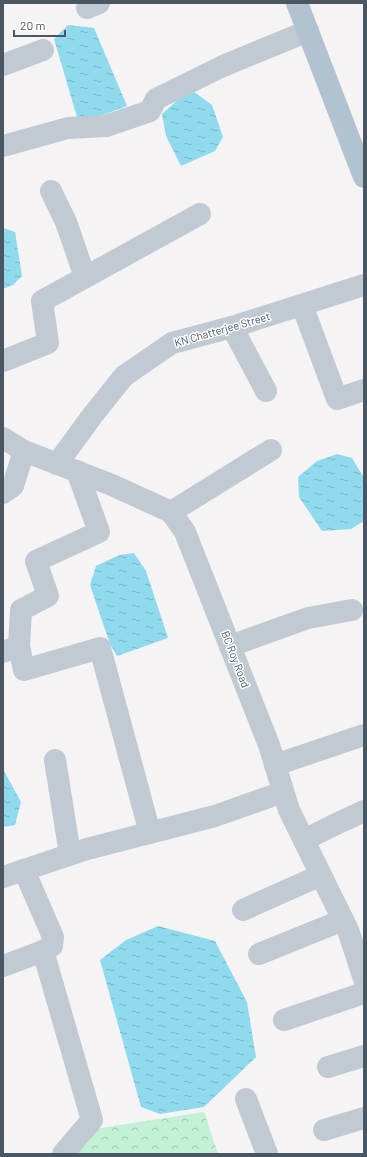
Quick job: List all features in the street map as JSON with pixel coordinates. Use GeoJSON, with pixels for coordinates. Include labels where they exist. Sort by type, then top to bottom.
{"type":"FeatureCollection","features":[{"type":"Feature","properties":{"kind":"main road"},"geometry":{"type":"LineString","coordinates":[[297,3],[364,177]]}},
{"type":"Feature","properties":{"kind":"street"},"geometry":{"type":"LineString","coordinates":[[3,146],[68,128],[106,126],[150,111],[156,99],[222,66],[308,31]]}},
{"type":"Feature","properties":{"kind":"street"},"geometry":{"type":"LineString","coordinates":[[3,65],[44,50]]}},
{"type":"Feature","properties":{"kind":"street"},"geometry":{"type":"LineString","coordinates":[[52,191],[66,222],[85,277]]}},
{"type":"Feature","properties":{"kind":"street"},"geometry":{"type":"LineString","coordinates":[[3,361],[48,343],[42,301],[200,214]]}},
{"type":"Feature","properties":{"kind":"street","name":"KN Chatterjee Street"},"geometry":{"type":"LineString","coordinates":[[67,468],[92,416],[124,376],[172,342],[232,328],[364,285]]}},
{"type":"Feature","properties":{"kind":"street"},"geometry":{"type":"LineString","coordinates":[[302,305],[337,399],[364,390]]}},
{"type":"Feature","properties":{"kind":"street"},"geometry":{"type":"LineString","coordinates":[[232,328],[266,391]]}},
{"type":"Feature","properties":{"kind":"street"},"geometry":{"type":"LineString","coordinates":[[3,438],[24,452],[112,485],[171,512],[271,450]]}},
{"type":"Feature","properties":{"kind":"street"},"geometry":{"type":"LineString","coordinates":[[3,493],[14,486],[24,452]]}},
{"type":"Feature","properties":{"kind":"street"},"geometry":{"type":"LineString","coordinates":[[67,468],[99,532],[36,561],[48,596],[21,610],[11,649],[24,670],[100,648],[150,833]]}},
{"type":"Feature","properties":{"kind":"street","name":"BC Roy Road"},"geometry":{"type":"LineString","coordinates":[[171,512],[185,532],[269,745],[289,810],[348,930],[364,979]]}},
{"type":"Feature","properties":{"kind":"street"},"geometry":{"type":"LineString","coordinates":[[230,646],[308,618],[352,610]]}},
{"type":"Feature","properties":{"kind":"street"},"geometry":{"type":"LineString","coordinates":[[275,765],[364,735]]}},
{"type":"Feature","properties":{"kind":"street"},"geometry":{"type":"LineString","coordinates":[[55,760],[70,854]]}},
{"type":"Feature","properties":{"kind":"street"},"geometry":{"type":"LineString","coordinates":[[3,877],[70,854],[215,816],[283,792]]}},
{"type":"Feature","properties":{"kind":"street"},"geometry":{"type":"LineString","coordinates":[[304,840],[364,811]]}},
{"type":"Feature","properties":{"kind":"street"},"geometry":{"type":"LineString","coordinates":[[3,966],[43,951],[52,946],[53,937],[24,870]]}},
{"type":"Feature","properties":{"kind":"street"},"geometry":{"type":"LineString","coordinates":[[242,910],[321,875]]}},
{"type":"Feature","properties":{"kind":"street"},"geometry":{"type":"LineString","coordinates":[[258,954],[343,920]]}},
{"type":"Feature","properties":{"kind":"street"},"geometry":{"type":"LineString","coordinates":[[43,951],[92,1120],[62,1154]]}},
{"type":"Feature","properties":{"kind":"street"},"geometry":{"type":"LineString","coordinates":[[284,1020],[364,993]]}},
{"type":"Feature","properties":{"kind":"street"},"geometry":{"type":"LineString","coordinates":[[328,1067],[364,1056]]}},
{"type":"Feature","properties":{"kind":"street"},"geometry":{"type":"LineString","coordinates":[[246,1099],[267,1154]]}},
{"type":"Feature","properties":{"kind":"street"},"geometry":{"type":"LineString","coordinates":[[324,1130],[364,1118]]}},
{"type":"Feature","properties":{"kind":"green space"},"geometry":{"type":"Polygon","coordinates":[[[204,1112],[218,1154],[63,1154],[81,1131],[204,1112]]]}},
{"type":"Feature","properties":{"kind":"water"},"geometry":{"type":"Polygon","coordinates":[[[68,25],[94,28],[127,106],[79,124],[54,39],[68,25]]]}},
{"type":"Feature","properties":{"kind":"water"},"geometry":{"type":"Polygon","coordinates":[[[190,89],[212,105],[223,137],[215,151],[181,166],[166,136],[162,114],[190,89]]]}},
{"type":"Feature","properties":{"kind":"water"},"geometry":{"type":"Polygon","coordinates":[[[3,228],[15,232],[22,276],[13,285],[3,289],[3,228]]]}},
{"type":"Feature","properties":{"kind":"water"},"geometry":{"type":"Polygon","coordinates":[[[337,454],[352,458],[364,478],[364,521],[351,529],[322,531],[299,497],[298,477],[317,461],[337,454]]]}},
{"type":"Feature","properties":{"kind":"water"},"geometry":{"type":"Polygon","coordinates":[[[134,553],[146,571],[168,638],[117,656],[110,644],[90,585],[96,566],[119,555],[134,553]]]}},
{"type":"Feature","properties":{"kind":"water"},"geometry":{"type":"Polygon","coordinates":[[[3,769],[21,802],[15,825],[3,827],[3,769]]]}},
{"type":"Feature","properties":{"kind":"water"},"geometry":{"type":"Polygon","coordinates":[[[158,926],[215,941],[247,1002],[256,1057],[204,1107],[160,1114],[141,1107],[100,960],[126,940],[158,926]]]}}]}
